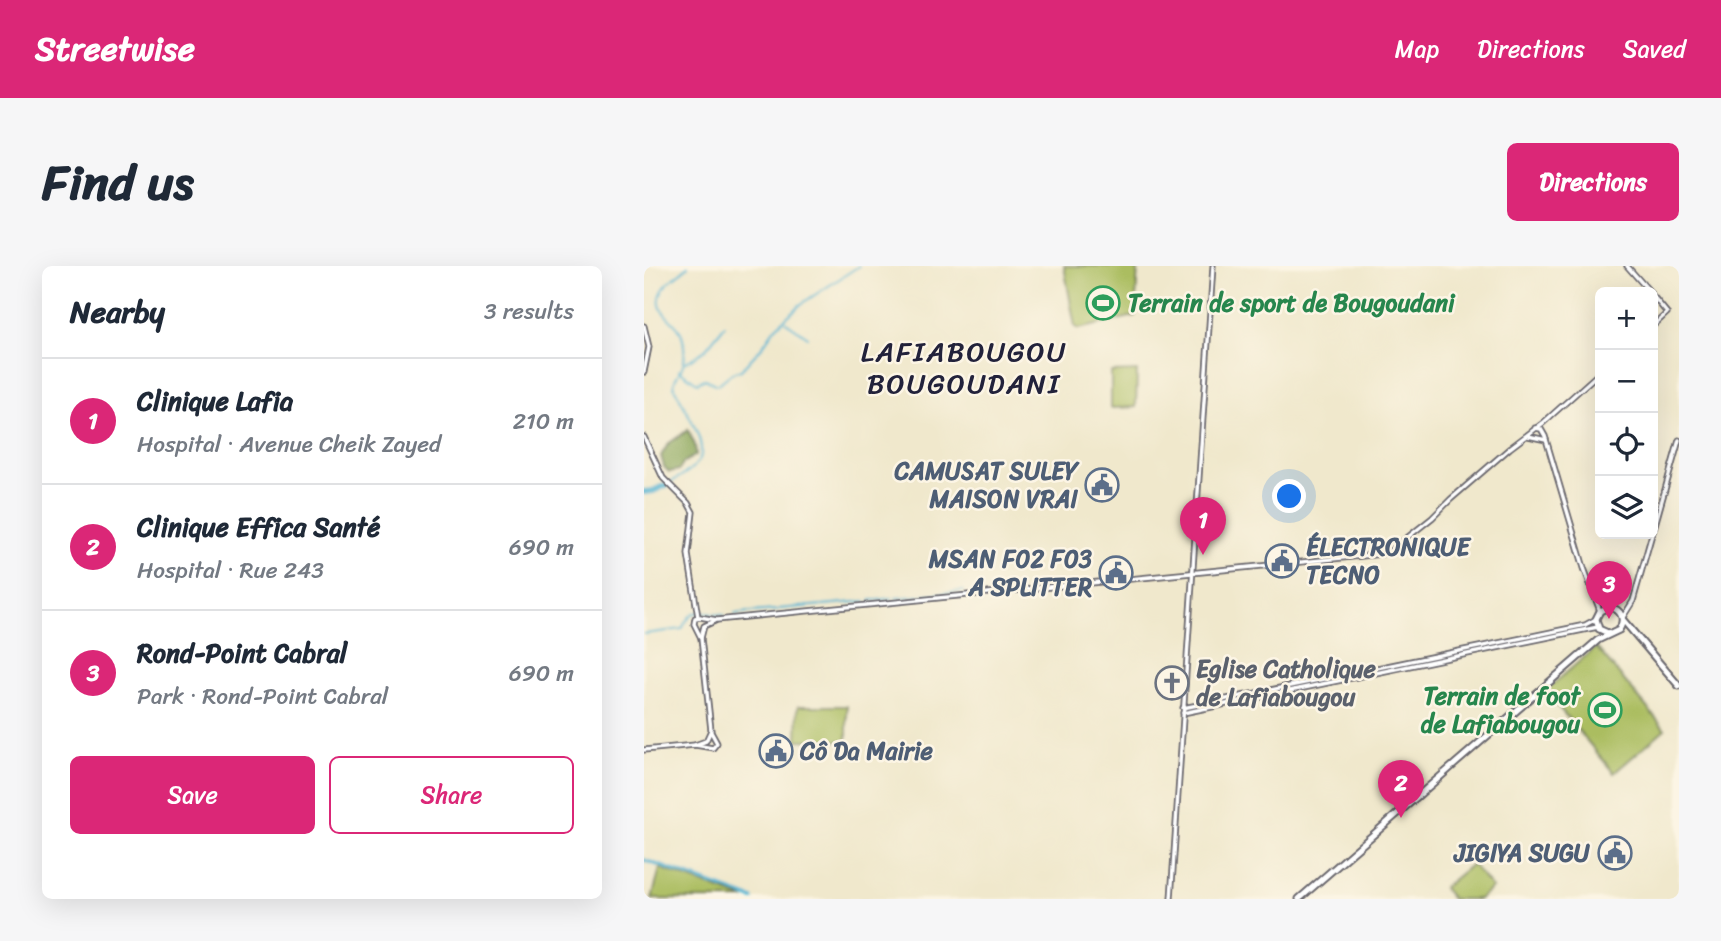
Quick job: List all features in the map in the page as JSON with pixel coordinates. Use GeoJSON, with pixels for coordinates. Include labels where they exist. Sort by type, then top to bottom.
{"type":"FeatureCollection","features":[{"type":"Feature","properties":{"kind":"main road"},"geometry":{"type":"LineString","coordinates":[[1598,640],[1599,628],[1596,619],[1600,611],[1609,607],[1623,615],[1637,638],[1679,686]]}},
{"type":"Feature","properties":{"kind":"main road"},"geometry":{"type":"LineString","coordinates":[[1619,629],[1623,615]]}},
{"type":"Feature","properties":{"kind":"main road"},"geometry":{"type":"LineString","coordinates":[[1599,628],[1608,633]]}},
{"type":"Feature","properties":{"kind":"main road"},"geometry":{"type":"LineString","coordinates":[[1299,899],[1598,640],[1619,629],[1637,638]]}},
{"type":"Feature","properties":{"kind":"street"},"geometry":{"type":"LineString","coordinates":[[1171,899],[1213,266]]}},
{"type":"Feature","properties":{"kind":"street"},"geometry":{"type":"LineString","coordinates":[[1627,266],[1645,287]]}},
{"type":"Feature","properties":{"kind":"street"},"geometry":{"type":"LineString","coordinates":[[1658,302],[1667,313],[1658,321]]}},
{"type":"Feature","properties":{"kind":"street"},"geometry":{"type":"LineString","coordinates":[[644,326],[649,347],[644,372]]}},
{"type":"Feature","properties":{"kind":"street"},"geometry":{"type":"LineString","coordinates":[[707,742],[710,730],[701,638],[693,622],[700,617],[717,620],[1389,552],[1595,376]]}},
{"type":"Feature","properties":{"kind":"street"},"geometry":{"type":"LineString","coordinates":[[1543,423],[1600,611]]}},
{"type":"Feature","properties":{"kind":"street"},"geometry":{"type":"LineString","coordinates":[[1533,429],[1538,428],[1544,433]]}},
{"type":"Feature","properties":{"kind":"street"},"geometry":{"type":"LineString","coordinates":[[1533,429],[1532,434],[1546,440]]}},
{"type":"Feature","properties":{"kind":"street"},"geometry":{"type":"LineString","coordinates":[[1527,435],[1538,437],[1544,433]]}},
{"type":"Feature","properties":{"kind":"street"},"geometry":{"type":"LineString","coordinates":[[644,437],[663,478],[688,503],[693,512],[688,554],[704,626],[701,638]]}},
{"type":"Feature","properties":{"kind":"street"},"geometry":{"type":"LineString","coordinates":[[1658,515],[1679,440]]}},
{"type":"Feature","properties":{"kind":"street"},"geometry":{"type":"LineString","coordinates":[[1623,615],[1633,601],[1651,539]]}},
{"type":"Feature","properties":{"kind":"street"},"geometry":{"type":"LineString","coordinates":[[1590,583],[1596,597],[1609,607]]}},
{"type":"Feature","properties":{"kind":"street"},"geometry":{"type":"LineString","coordinates":[[1183,710],[1586,625],[1596,619]]}},
{"type":"Feature","properties":{"kind":"street"},"geometry":{"type":"LineString","coordinates":[[696,627],[701,628],[717,620]]}},
{"type":"Feature","properties":{"kind":"street"},"geometry":{"type":"LineString","coordinates":[[1183,710],[1599,628]]}},
{"type":"Feature","properties":{"kind":"street"},"geometry":{"type":"LineString","coordinates":[[710,730],[716,741]]}},
{"type":"Feature","properties":{"kind":"street"},"geometry":{"type":"LineString","coordinates":[[644,750],[695,745],[714,738],[716,741]]}},
{"type":"Feature","properties":{"kind":"street"},"geometry":{"type":"LineString","coordinates":[[707,742],[713,748],[716,741]]}},
{"type":"Feature","properties":{"kind":"green space","name":"Terrain de sport de Bougoudani"},"geometry":{"type":"Polygon","coordinates":[[[1064,266],[1138,266],[1135,316],[1079,329],[1075,327],[1064,266]]]}},
{"type":"Feature","properties":{"kind":"green space"},"geometry":{"type":"Polygon","coordinates":[[[1137,371],[1136,407],[1111,408],[1111,372],[1137,371]]]}},
{"type":"Feature","properties":{"kind":"green space"},"geometry":{"type":"Polygon","coordinates":[[[688,430],[696,455],[683,463],[679,470],[669,472],[664,467],[661,456],[668,444],[688,430]]]}},
{"type":"Feature","properties":{"kind":"green space","name":"Terrain de foot de Lafiabougou"},"geometry":{"type":"Polygon","coordinates":[[[1596,647],[1665,729],[1614,773],[1545,691],[1596,647]]]}},
{"type":"Feature","properties":{"kind":"green space"},"geometry":{"type":"Polygon","coordinates":[[[798,706],[847,706],[847,741],[797,740],[798,706]]]}},
{"type":"Feature","properties":{"kind":"green space"},"geometry":{"type":"Polygon","coordinates":[[[1472,864],[1492,888],[1479,899],[1452,899],[1443,888],[1472,864]]]}},
{"type":"Feature","properties":{"kind":"green space"},"geometry":{"type":"Polygon","coordinates":[[[660,868],[745,899],[652,899],[660,868]]]}},
{"type":"Feature","properties":{"kind":"waterway"},"geometry":{"type":"LineString","coordinates":[[666,485],[691,469],[701,455],[701,445],[694,424],[674,386],[684,361],[683,339],[681,332],[661,309],[660,302],[667,284],[688,266]]}},
{"type":"Feature","properties":{"kind":"waterway"},"geometry":{"type":"LineString","coordinates":[[679,370],[697,383],[705,379],[717,385],[732,373],[741,370],[775,328],[801,304],[859,266]]}},
{"type":"Feature","properties":{"kind":"waterway"},"geometry":{"type":"LineString","coordinates":[[786,322],[808,337]]}},
{"type":"Feature","properties":{"kind":"waterway"},"geometry":{"type":"LineString","coordinates":[[686,362],[704,351],[725,325]]}},
{"type":"Feature","properties":{"kind":"waterway"},"geometry":{"type":"LineString","coordinates":[[644,492],[666,485]]}},
{"type":"Feature","properties":{"kind":"waterway"},"geometry":{"type":"LineString","coordinates":[[922,595],[964,591]]}},
{"type":"Feature","properties":{"kind":"waterway"},"geometry":{"type":"LineString","coordinates":[[896,598],[919,596]]}},
{"type":"Feature","properties":{"kind":"waterway"},"geometry":{"type":"LineString","coordinates":[[878,600],[892,598]]}},
{"type":"Feature","properties":{"kind":"waterway"},"geometry":{"type":"LineString","coordinates":[[870,600],[876,600]]}},
{"type":"Feature","properties":{"kind":"waterway"},"geometry":{"type":"LineString","coordinates":[[779,609],[866,601]]}},
{"type":"Feature","properties":{"kind":"waterway"},"geometry":{"type":"LineString","coordinates":[[751,612],[777,610]]}},
{"type":"Feature","properties":{"kind":"waterway"},"geometry":{"type":"LineString","coordinates":[[644,634],[682,629],[691,616],[699,612],[725,615]]}},
{"type":"Feature","properties":{"kind":"waterway"},"geometry":{"type":"LineString","coordinates":[[735,614],[749,612]]}},
{"type":"Feature","properties":{"kind":"waterway"},"geometry":{"type":"LineString","coordinates":[[644,860],[753,899]]}},
{"type":"Feature","properties":{"kind":"place","name":"Terrain de sport de Bougoudani"},"geometry":{"type":"Point","coordinates":[1103,303]}},
{"type":"Feature","properties":{"kind":"place","name":"CAMUSAT SULEY MAISON VRAI"},"geometry":{"type":"Point","coordinates":[1102,485]}},
{"type":"Feature","properties":{"kind":"place","name":"Clinique Lafia"},"geometry":{"type":"Point","coordinates":[1203,555]}},
{"type":"Feature","properties":{"kind":"place","name":"ÉLECTRONIQUE TECNO"},"geometry":{"type":"Point","coordinates":[1282,561]}},
{"type":"Feature","properties":{"kind":"place","name":"MSAN F02 F03 A SPLITTER"},"geometry":{"type":"Point","coordinates":[1116,573]}},
{"type":"Feature","properties":{"kind":"place","name":"Rond-Point Cabral"},"geometry":{"type":"Point","coordinates":[1609,619]}},
{"type":"Feature","properties":{"kind":"place","name":"Eglise Catholique de Lafiabougou"},"geometry":{"type":"Point","coordinates":[1172,683]}},
{"type":"Feature","properties":{"kind":"place","name":"Terrain de foot de Lafiabougou"},"geometry":{"type":"Point","coordinates":[1605,710]}},
{"type":"Feature","properties":{"kind":"place","name":"Cô Da Mairie"},"geometry":{"type":"Point","coordinates":[776,751]}},
{"type":"Feature","properties":{"kind":"place","name":"Clinique Effica Santé"},"geometry":{"type":"Point","coordinates":[1401,818]}},
{"type":"Feature","properties":{"kind":"place","name":"JIGIYA SUGU"},"geometry":{"type":"Point","coordinates":[1615,853]}},
{"type":"Feature","properties":{"kind":"district","name":"LAFIABOUGOU BOUGOUDANI"},"geometry":{"type":"Point","coordinates":[964,367]}}]}
